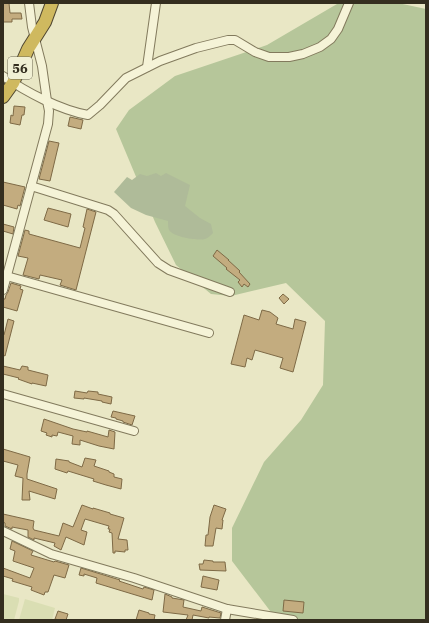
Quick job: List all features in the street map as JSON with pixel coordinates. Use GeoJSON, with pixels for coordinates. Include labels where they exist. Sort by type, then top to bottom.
{"type":"FeatureCollection","features":[{"type":"Feature","properties":{"kind":"highway","name":"56"},"geometry":{"type":"LineString","coordinates":[[3,97],[8,80],[45,22],[52,3]]}},
{"type":"Feature","properties":{"kind":"street"},"geometry":{"type":"LineString","coordinates":[[3,290],[5,276],[32,186],[48,124],[49,112],[42,66],[32,27],[29,3]]}},
{"type":"Feature","properties":{"kind":"street"},"geometry":{"type":"LineString","coordinates":[[147,67],[156,3]]}},
{"type":"Feature","properties":{"kind":"street"},"geometry":{"type":"LineString","coordinates":[[8,80],[47,101],[80,113],[88,114],[100,105],[126,78],[160,61],[196,48],[228,40],[235,40],[255,52],[269,57],[289,57],[303,54],[320,47],[331,39],[338,29],[349,3]]}},
{"type":"Feature","properties":{"kind":"street"},"geometry":{"type":"LineString","coordinates":[[32,186],[108,210],[114,214],[158,263],[169,270],[230,292]]}},
{"type":"Feature","properties":{"kind":"street"},"geometry":{"type":"LineString","coordinates":[[5,276],[209,333]]}},
{"type":"Feature","properties":{"kind":"street"},"geometry":{"type":"LineString","coordinates":[[3,394],[134,431]]}},
{"type":"Feature","properties":{"kind":"street"},"geometry":{"type":"LineString","coordinates":[[3,531],[51,554],[134,578],[227,609],[293,620]]}},
{"type":"Feature","properties":{"kind":"street"},"geometry":{"type":"LineString","coordinates":[[225,620],[227,609]]}},
{"type":"Feature","properties":{"kind":"green space"},"geometry":{"type":"Polygon","coordinates":[[[398,3],[426,9],[426,620],[277,620],[232,561],[232,528],[264,462],[301,420],[323,385],[325,321],[286,283],[231,296],[211,294],[176,265],[155,222],[116,129],[129,110],[175,76],[267,45],[337,4],[398,3]]]}},
{"type":"Feature","properties":{"kind":"green space"},"geometry":{"type":"Polygon","coordinates":[[[156,173],[161,176],[166,173],[190,185],[185,206],[200,218],[211,224],[213,233],[205,239],[186,238],[175,235],[169,230],[168,221],[146,215],[131,208],[114,192],[127,177],[132,180],[140,174],[147,176],[156,173]]]}},
{"type":"Feature","properties":{"kind":"green space"},"geometry":{"type":"Polygon","coordinates":[[[3,594],[19,598],[14,620],[3,620],[3,594]]]}},
{"type":"Feature","properties":{"kind":"green space"},"geometry":{"type":"Polygon","coordinates":[[[25,599],[55,608],[52,620],[19,620],[25,599]]]}},
{"type":"Feature","properties":{"kind":"building"},"geometry":{"type":"Polygon","coordinates":[[[3,3],[9,3],[10,13],[21,13],[22,19],[12,19],[12,22],[3,22],[3,3]]]}},
{"type":"Feature","properties":{"kind":"building"},"geometry":{"type":"Polygon","coordinates":[[[14,106],[25,107],[20,125],[10,123],[11,115],[13,116],[14,106]]]}},
{"type":"Feature","properties":{"kind":"building"},"geometry":{"type":"Polygon","coordinates":[[[70,117],[83,120],[81,129],[68,126],[70,117]]]}},
{"type":"Feature","properties":{"kind":"building"},"geometry":{"type":"Polygon","coordinates":[[[49,141],[59,143],[50,181],[39,179],[49,141]]]}},
{"type":"Feature","properties":{"kind":"building"},"geometry":{"type":"Polygon","coordinates":[[[3,182],[25,187],[20,206],[18,205],[17,209],[3,205],[3,182]]]}},
{"type":"Feature","properties":{"kind":"building"},"geometry":{"type":"Polygon","coordinates":[[[48,208],[71,214],[68,227],[44,220],[48,208]]]}},
{"type":"Feature","properties":{"kind":"building"},"geometry":{"type":"Polygon","coordinates":[[[87,209],[96,212],[76,290],[60,285],[62,280],[40,275],[39,279],[23,275],[28,258],[18,256],[25,230],[29,231],[29,234],[80,248],[85,228],[83,227],[87,209]]]}},
{"type":"Feature","properties":{"kind":"building"},"geometry":{"type":"Polygon","coordinates":[[[3,224],[14,227],[13,234],[3,231],[3,224]]]}},
{"type":"Feature","properties":{"kind":"building"},"geometry":{"type":"Polygon","coordinates":[[[217,250],[240,271],[239,272],[250,284],[248,287],[244,284],[242,287],[238,282],[240,280],[213,256],[217,250]]]}},
{"type":"Feature","properties":{"kind":"building"},"geometry":{"type":"Polygon","coordinates":[[[11,283],[21,286],[20,289],[23,290],[17,311],[3,307],[3,299],[5,299],[11,283]]]}},
{"type":"Feature","properties":{"kind":"building"},"geometry":{"type":"Polygon","coordinates":[[[283,294],[289,299],[284,304],[279,298],[283,294]]]}},
{"type":"Feature","properties":{"kind":"building"},"geometry":{"type":"Polygon","coordinates":[[[262,310],[270,312],[278,318],[276,324],[293,329],[295,319],[306,322],[293,372],[280,368],[283,358],[255,350],[252,360],[247,358],[245,367],[231,364],[244,315],[259,320],[262,310]]]}},
{"type":"Feature","properties":{"kind":"building"},"geometry":{"type":"Polygon","coordinates":[[[8,319],[14,321],[5,356],[3,355],[3,335],[8,319]]]}},
{"type":"Feature","properties":{"kind":"building"},"geometry":{"type":"Polygon","coordinates":[[[3,366],[20,370],[22,366],[28,367],[28,370],[48,375],[46,386],[32,384],[18,379],[19,378],[3,374],[3,366]]]}},
{"type":"Feature","properties":{"kind":"building"},"geometry":{"type":"Polygon","coordinates":[[[75,391],[87,393],[88,391],[98,392],[98,394],[112,397],[111,404],[84,398],[74,398],[75,391]]]}},
{"type":"Feature","properties":{"kind":"building"},"geometry":{"type":"Polygon","coordinates":[[[113,411],[135,416],[132,425],[111,417],[113,411]]]}},
{"type":"Feature","properties":{"kind":"building"},"geometry":{"type":"Polygon","coordinates":[[[44,419],[73,429],[108,437],[109,430],[115,432],[114,449],[80,440],[80,445],[72,444],[73,436],[58,432],[57,436],[52,435],[52,437],[46,435],[47,433],[41,431],[44,419]]]}},
{"type":"Feature","properties":{"kind":"building"},"geometry":{"type":"Polygon","coordinates":[[[3,449],[30,457],[27,479],[57,489],[55,499],[29,491],[30,500],[22,500],[23,478],[15,476],[18,465],[3,461],[3,449]]]}},
{"type":"Feature","properties":{"kind":"building"},"geometry":{"type":"Polygon","coordinates":[[[85,458],[96,460],[94,466],[109,471],[114,474],[114,477],[122,479],[121,489],[93,481],[94,479],[68,471],[67,473],[55,469],[56,459],[69,461],[82,467],[85,458]]]}},
{"type":"Feature","properties":{"kind":"building"},"geometry":{"type":"Polygon","coordinates":[[[82,505],[124,518],[118,539],[127,540],[128,550],[125,550],[125,552],[115,551],[115,553],[113,553],[112,533],[109,532],[109,526],[85,519],[81,530],[87,532],[84,545],[66,537],[61,550],[54,546],[55,543],[34,538],[34,540],[28,537],[28,530],[12,527],[12,529],[5,526],[5,523],[3,522],[3,514],[34,521],[34,530],[59,536],[63,523],[73,527],[82,505]]]}},
{"type":"Feature","properties":{"kind":"building"},"geometry":{"type":"Polygon","coordinates":[[[214,505],[226,509],[222,520],[222,529],[216,528],[213,546],[205,546],[206,535],[208,535],[210,517],[214,505]]]}},
{"type":"Feature","properties":{"kind":"building"},"geometry":{"type":"Polygon","coordinates":[[[12,541],[33,551],[31,555],[69,565],[65,578],[54,575],[48,592],[45,592],[44,595],[31,590],[32,587],[12,581],[13,579],[3,576],[3,568],[30,578],[34,568],[13,561],[15,551],[10,549],[12,541]]]}},
{"type":"Feature","properties":{"kind":"building"},"geometry":{"type":"Polygon","coordinates":[[[204,560],[225,562],[226,571],[200,570],[199,564],[203,564],[204,560]]]}},
{"type":"Feature","properties":{"kind":"building"},"geometry":{"type":"Polygon","coordinates":[[[81,568],[143,589],[144,587],[154,590],[152,600],[96,583],[97,578],[84,574],[84,576],[79,575],[81,568]]]}},
{"type":"Feature","properties":{"kind":"building"},"geometry":{"type":"Polygon","coordinates":[[[203,576],[219,580],[217,590],[201,587],[203,576]]]}},
{"type":"Feature","properties":{"kind":"building"},"geometry":{"type":"Polygon","coordinates":[[[165,594],[172,598],[184,600],[183,607],[201,611],[202,607],[221,613],[220,618],[209,618],[193,615],[192,620],[186,620],[188,615],[163,612],[165,594]]]}},
{"type":"Feature","properties":{"kind":"building"},"geometry":{"type":"Polygon","coordinates":[[[284,600],[304,602],[303,613],[283,611],[284,600]]]}},
{"type":"Feature","properties":{"kind":"building"},"geometry":{"type":"Polygon","coordinates":[[[139,610],[155,615],[154,620],[136,620],[139,610]]]}},
{"type":"Feature","properties":{"kind":"building"},"geometry":{"type":"Polygon","coordinates":[[[58,611],[68,614],[66,620],[55,619],[58,611]]]}}]}
